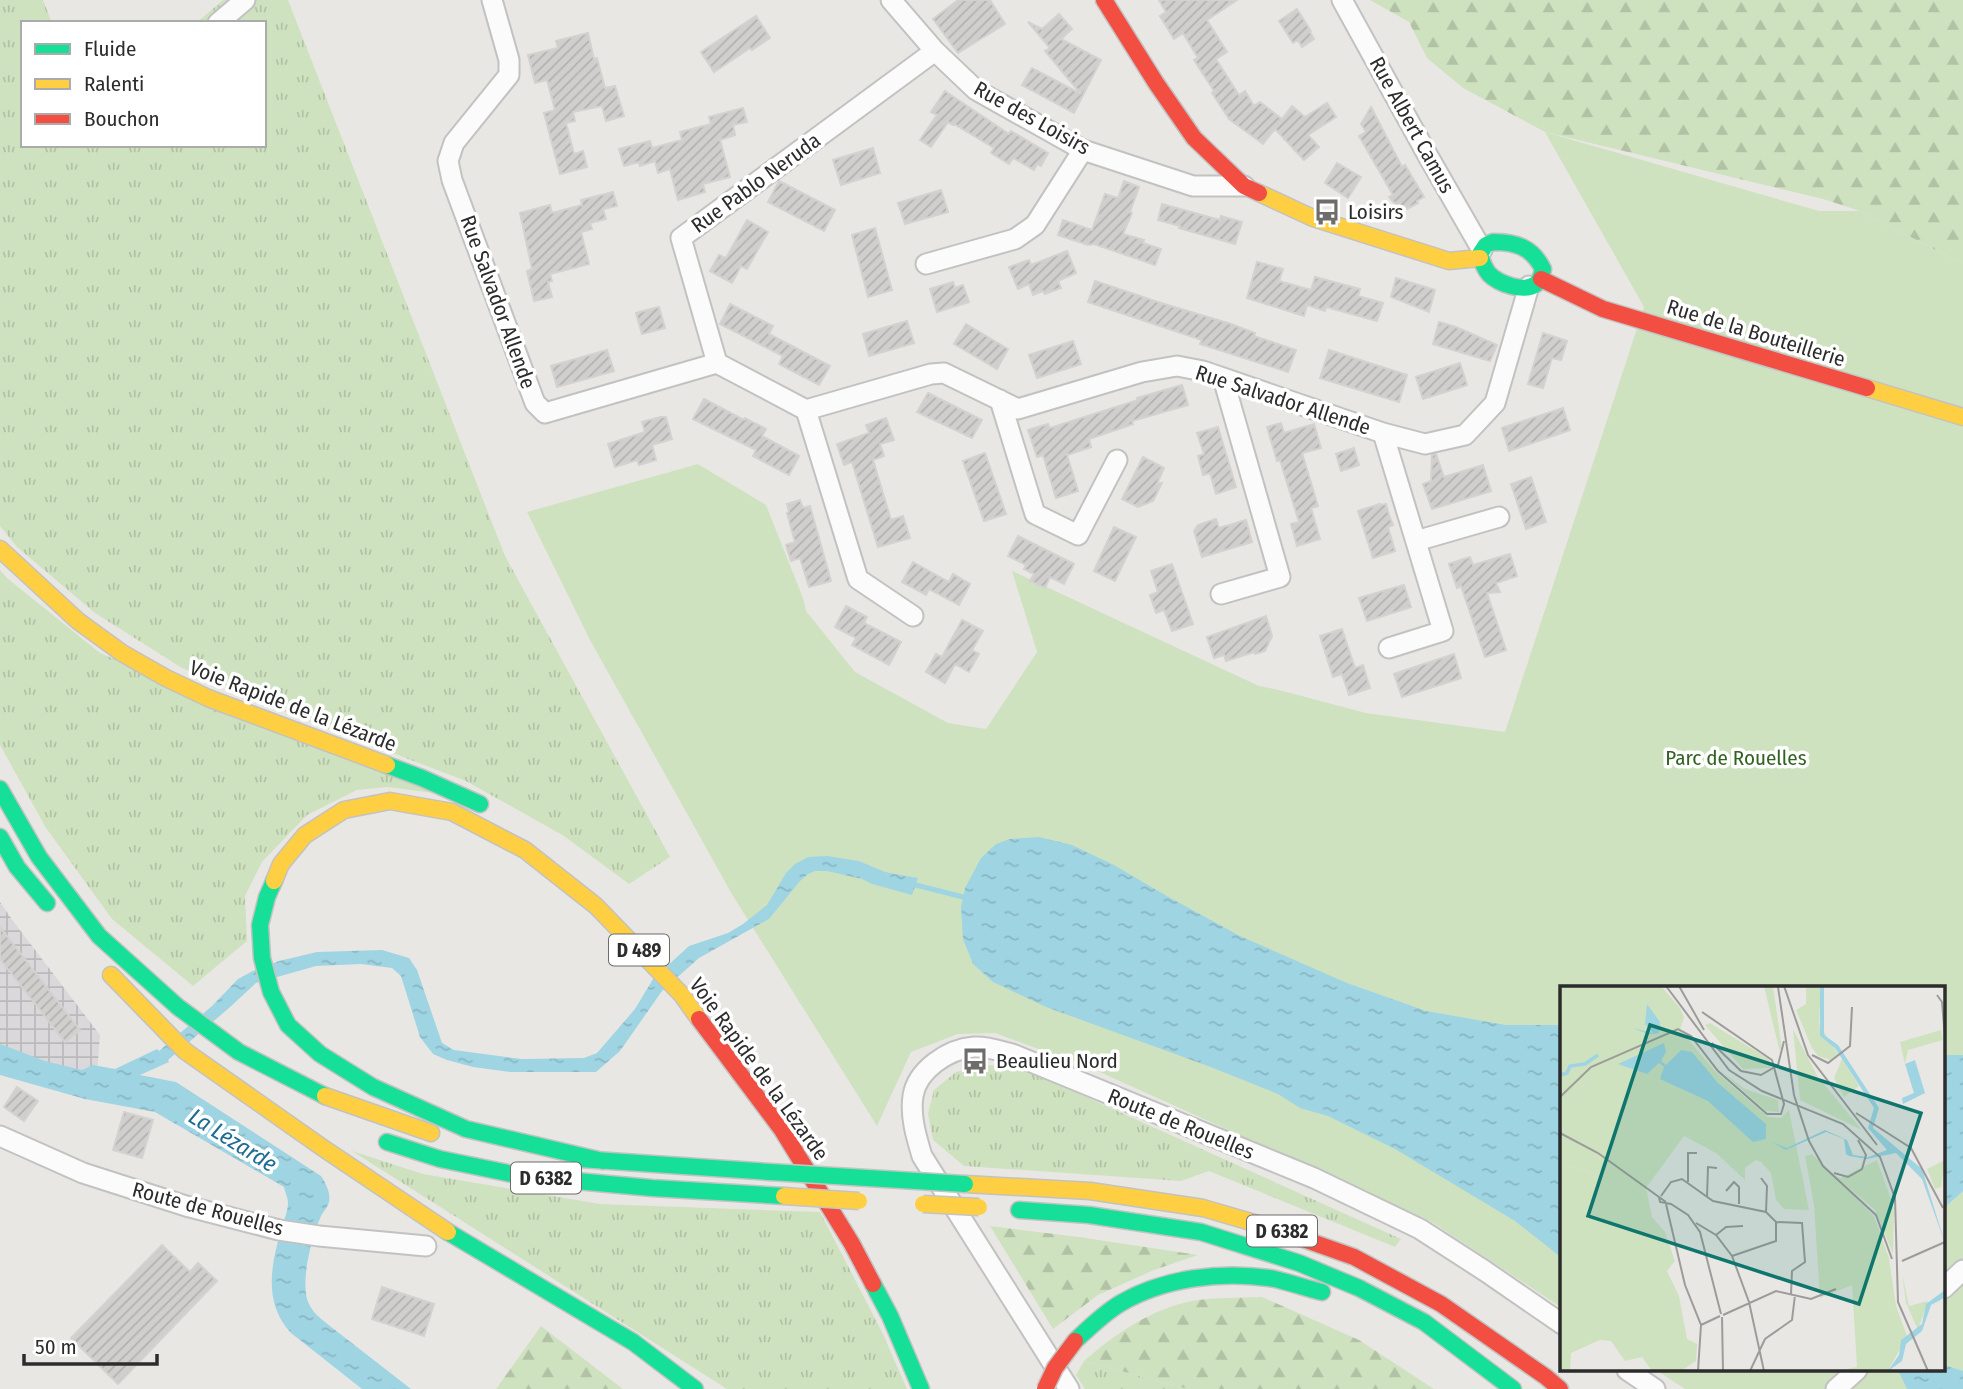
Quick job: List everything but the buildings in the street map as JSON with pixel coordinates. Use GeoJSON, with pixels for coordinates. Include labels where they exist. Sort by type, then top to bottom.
{"type":"FeatureCollection","features":[{"type":"Feature","properties":{"kind":"main road"},"geometry":{"type":"LineString","coordinates":[[1104,0],[1194,138],[1244,186],[1313,218],[1449,261],[1481,254],[1486,245],[1493,242],[1509,242],[1533,252],[1543,269],[1535,282],[1512,286],[1489,275],[1481,254]]}},
{"type":"Feature","properties":{"kind":"main road","name":"Rue de la Bouteillerie"},"geometry":{"type":"LineString","coordinates":[[1535,282],[1603,309],[1963,417]]}},
{"type":"Feature","properties":{"kind":"main road","name":"Voie Rapide de la Lézarde"},"geometry":{"type":"LineString","coordinates":[[0,549],[78,621],[122,653],[166,678],[265,721],[422,778],[495,812]]}},
{"type":"Feature","properties":{"kind":"main road","name":"D 6382"},"geometry":{"type":"LineString","coordinates":[[0,789],[39,857],[99,936],[191,1016],[239,1052],[333,1100],[413,1128],[491,1150],[603,1161],[1090,1191],[1203,1208],[1283,1231],[1354,1257],[1441,1304],[1560,1389]]}},
{"type":"Feature","properties":{"kind":"main road","name":"Voie Rapide de la Lézarde"},"geometry":{"type":"LineString","coordinates":[[603,1161],[466,1129],[373,1087],[320,1054],[288,1024],[271,992],[262,958],[260,925],[267,897],[281,864],[305,835],[344,810],[390,801],[452,812],[525,850],[596,906],[682,995],[782,1130],[852,1244],[890,1316],[922,1389]]}},
{"type":"Feature","properties":{"kind":"main road"},"geometry":{"type":"LineString","coordinates":[[0,837],[18,867],[60,919]]}},
{"type":"Feature","properties":{"kind":"main road"},"geometry":{"type":"LineString","coordinates":[[104,969],[191,1048],[323,1148],[458,1238],[633,1342],[695,1389]]}},
{"type":"Feature","properties":{"kind":"main road"},"geometry":{"type":"LineString","coordinates":[[191,1048],[245,1073]]}},
{"type":"Feature","properties":{"kind":"main road","name":"D 6382"},"geometry":{"type":"LineString","coordinates":[[374,1138],[440,1159],[523,1176],[652,1188],[881,1202]]}},
{"type":"Feature","properties":{"kind":"main road","name":"Voie Rapide de la Lézarde"},"geometry":{"type":"LineString","coordinates":[[822,1159],[857,1215]]}},
{"type":"Feature","properties":{"kind":"main road","name":"D 6382"},"geometry":{"type":"LineString","coordinates":[[909,1203],[1089,1215],[1201,1232],[1299,1263],[1359,1288],[1424,1322],[1513,1389]]}},
{"type":"Feature","properties":{"kind":"main road"},"geometry":{"type":"LineString","coordinates":[[1045,1389],[1055,1368],[1075,1341],[1098,1320],[1131,1298],[1166,1286],[1213,1276],[1269,1278],[1326,1293],[1338,1300]]}},
{"type":"Feature","properties":{"kind":"main road"},"geometry":{"type":"LineString","coordinates":[[1444,1357],[1503,1389]]}},
{"type":"Feature","properties":{"kind":"street"},"geometry":{"type":"LineString","coordinates":[[220,21],[244,0]]}},
{"type":"Feature","properties":{"kind":"street","name":"Rue Salvador Allende"},"geometry":{"type":"LineString","coordinates":[[492,0],[509,60],[509,75],[454,143],[447,161],[535,403],[545,413],[717,363]]}},
{"type":"Feature","properties":{"kind":"street","name":"Rue des Loisirs"},"geometry":{"type":"LineString","coordinates":[[891,0],[935,51],[976,90],[1083,150],[1193,186],[1244,186]]}},
{"type":"Feature","properties":{"kind":"street","name":"Rue Albert Camus"},"geometry":{"type":"LineString","coordinates":[[1342,0],[1481,254]]}},
{"type":"Feature","properties":{"kind":"street","name":"Rue Pablo Neruda"},"geometry":{"type":"LineString","coordinates":[[717,363],[681,238],[935,51]]}},
{"type":"Feature","properties":{"kind":"street"},"geometry":{"type":"LineString","coordinates":[[926,264],[1015,239],[1035,225],[1083,150]]}},
{"type":"Feature","properties":{"kind":"street","name":"Rue Salvador Allende"},"geometry":{"type":"LineString","coordinates":[[806,410],[931,374],[944,373],[1017,409],[1142,372],[1177,366],[1203,371],[1383,433],[1425,444],[1465,435],[1495,403],[1535,282]]}},
{"type":"Feature","properties":{"kind":"street"},"geometry":{"type":"LineString","coordinates":[[717,363],[806,410],[858,579],[914,616]]}},
{"type":"Feature","properties":{"kind":"street"},"geometry":{"type":"LineString","coordinates":[[1221,594],[1280,576],[1223,378]]}},
{"type":"Feature","properties":{"kind":"street"},"geometry":{"type":"LineString","coordinates":[[1000,400],[1035,514],[1078,535],[1117,460]]}},
{"type":"Feature","properties":{"kind":"street"},"geometry":{"type":"LineString","coordinates":[[1383,433],[1443,631],[1389,648]]}},
{"type":"Feature","properties":{"kind":"street"},"geometry":{"type":"LineString","coordinates":[[1416,541],[1499,517]]}},
{"type":"Feature","properties":{"kind":"street","name":"Route de Rouelles"},"geometry":{"type":"LineString","coordinates":[[1069,1389],[922,1156],[913,1116],[915,1087],[918,1080],[941,1058],[957,1051],[973,1047],[994,1049],[1012,1055],[1314,1178],[1420,1229],[1560,1323]]}},
{"type":"Feature","properties":{"kind":"street","name":"Route de Rouelles"},"geometry":{"type":"LineString","coordinates":[[0,1136],[83,1173],[186,1206],[279,1230],[426,1247]]}},
{"type":"Feature","properties":{"kind":"street"},"geometry":{"type":"LineString","coordinates":[[1946,1286],[1963,1270]]}},
{"type":"Feature","properties":{"kind":"street"},"geometry":{"type":"LineString","coordinates":[[1631,1372],[1655,1389]]}},
{"type":"Feature","properties":{"kind":"street"},"geometry":{"type":"LineString","coordinates":[[1836,1389],[1855,1372]]}},
{"type":"Feature","properties":{"kind":"shaded area"},"geometry":{"type":"Polygon","coordinates":[[[0,902],[100,1035],[96,1089],[0,1066],[0,902]]]}},
{"type":"Feature","properties":{"kind":"green space"},"geometry":{"type":"Polygon","coordinates":[[[0,0],[43,0],[51,21],[21,21],[21,147],[266,147],[266,21],[198,21],[223,0],[288,0],[505,556],[670,857],[629,884],[564,836],[466,781],[298,717],[182,668],[95,613],[17,547],[0,526],[0,0]]]}},
{"type":"Feature","properties":{"kind":"green space"},"geometry":{"type":"Polygon","coordinates":[[[1370,0],[1963,0],[1963,262],[1860,211],[1823,199],[1545,132],[1463,88],[1427,58],[1409,22],[1370,0]]]}},
{"type":"Feature","properties":{"kind":"green space","name":"Parc de Rouelles"},"geometry":{"type":"Polygon","coordinates":[[[1545,132],[1819,211],[1860,211],[1963,262],[1963,1389],[1685,1389],[1659,1372],[1946,1372],[1946,986],[1560,986],[1560,1307],[1432,1222],[1093,1069],[995,1033],[958,1034],[911,1052],[877,1126],[733,896],[590,640],[527,512],[698,464],[766,505],[806,611],[855,672],[948,723],[986,729],[1037,652],[1012,571],[1259,686],[1366,713],[1505,732],[1644,307],[1545,132]]]}},
{"type":"Feature","properties":{"kind":"green space"},"geometry":{"type":"Polygon","coordinates":[[[0,570],[100,653],[434,793],[387,787],[357,790],[307,815],[262,862],[245,896],[247,941],[193,986],[112,919],[46,828],[0,745],[0,570]]]}},
{"type":"Feature","properties":{"kind":"green space"},"geometry":{"type":"Polygon","coordinates":[[[987,1065],[1022,1068],[1401,1239],[1395,1247],[1209,1171],[1181,1181],[964,1166],[933,1140],[928,1114],[934,1090],[956,1072],[987,1065]]]}},
{"type":"Feature","properties":{"kind":"green space"},"geometry":{"type":"Polygon","coordinates":[[[352,1151],[423,1174],[600,1204],[820,1212],[882,1332],[907,1389],[727,1389],[352,1151]]]}},
{"type":"Feature","properties":{"kind":"green space"},"geometry":{"type":"Polygon","coordinates":[[[990,1226],[1198,1255],[1154,1270],[1098,1295],[1053,1329],[990,1226]]]}},
{"type":"Feature","properties":{"kind":"green space"},"geometry":{"type":"Polygon","coordinates":[[[1262,1297],[1359,1340],[1434,1389],[1188,1389],[1084,1361],[1121,1332],[1162,1310],[1200,1300],[1262,1297]]]}},
{"type":"Feature","properties":{"kind":"green space"},"geometry":{"type":"Polygon","coordinates":[[[541,1326],[623,1389],[496,1389],[541,1326]]]}},
{"type":"Feature","properties":{"kind":"green space"},"geometry":{"type":"Polygon","coordinates":[[[1084,1361],[1188,1389],[1085,1389],[1076,1375],[1084,1361]]]}},
{"type":"Feature","properties":{"kind":"water"},"geometry":{"type":"Polygon","coordinates":[[[1039,837],[1072,845],[1114,865],[1240,936],[1347,983],[1426,1011],[1506,1025],[1560,1025],[1560,1256],[1515,1221],[1395,1149],[1328,1116],[1300,1108],[1278,1094],[1208,1066],[1046,1007],[993,982],[973,964],[963,939],[961,907],[965,888],[981,858],[996,844],[1010,839],[1039,837]]]}},
{"type":"Feature","properties":{"kind":"water","name":"La Lézarde"},"geometry":{"type":"Polygon","coordinates":[[[827,856],[859,861],[885,872],[918,878],[912,895],[827,871],[808,874],[769,919],[699,958],[662,991],[620,1051],[596,1072],[510,1072],[473,1067],[433,1054],[420,1037],[401,976],[392,968],[361,964],[316,966],[256,983],[168,1060],[169,1062],[140,1075],[176,1082],[321,1176],[328,1189],[329,1199],[308,1259],[305,1282],[308,1302],[323,1321],[411,1389],[362,1389],[291,1333],[282,1321],[273,1296],[272,1270],[288,1206],[284,1187],[155,1112],[85,1099],[0,1075],[0,1044],[45,1061],[82,1070],[93,1065],[115,1069],[157,1049],[159,1051],[212,1006],[238,979],[253,971],[279,961],[317,952],[382,950],[409,958],[417,970],[442,1043],[454,1050],[522,1059],[584,1058],[597,1053],[635,1009],[653,979],[689,946],[728,933],[743,924],[767,905],[786,873],[795,864],[808,857],[827,856]]]}},
{"type":"Feature","properties":{"kind":"water"},"geometry":{"type":"Polygon","coordinates":[[[1946,1055],[1963,1055],[1963,1191],[1946,1206],[1946,1055]]]}},
{"type":"Feature","properties":{"kind":"water"},"geometry":{"type":"Polygon","coordinates":[[[1946,1366],[1963,1371],[1963,1389],[1907,1389],[1899,1372],[1946,1372],[1946,1366]]]}},
{"type":"Feature","properties":{"kind":"waterway"},"geometry":{"type":"LineString","coordinates":[[912,884],[963,897]]}},
{"type":"Feature","properties":{"kind":"traffic: fast"},"geometry":{"type":"LineString","coordinates":[[1493,242],[1522,247],[1534,256],[1543,269],[1538,282],[1525,288],[1505,284],[1493,278],[1483,265],[1480,254],[1486,245],[1493,242]]}},
{"type":"Feature","properties":{"kind":"traffic: fast"},"geometry":{"type":"LineString","coordinates":[[387,765],[480,804]]}},
{"type":"Feature","properties":{"kind":"traffic: fast"},"geometry":{"type":"LineString","coordinates":[[0,789],[39,857],[99,936],[178,1007],[239,1052],[325,1096]]}},
{"type":"Feature","properties":{"kind":"traffic: fast"},"geometry":{"type":"LineString","coordinates":[[0,837],[17,867],[47,903]]}},
{"type":"Feature","properties":{"kind":"traffic: fast"},"geometry":{"type":"LineString","coordinates":[[274,881],[260,925],[262,958],[271,992],[288,1025],[320,1054],[373,1087],[466,1129],[603,1161]]}},
{"type":"Feature","properties":{"kind":"traffic: fast"},"geometry":{"type":"LineString","coordinates":[[387,1142],[440,1159],[522,1176],[784,1196]]}},
{"type":"Feature","properties":{"kind":"traffic: fast"},"geometry":{"type":"LineString","coordinates":[[580,1159],[770,1172]]}},
{"type":"Feature","properties":{"kind":"traffic: fast"},"geometry":{"type":"LineString","coordinates":[[770,1172],[965,1184]]}},
{"type":"Feature","properties":{"kind":"traffic: fast"},"geometry":{"type":"LineString","coordinates":[[1019,1210],[1089,1215],[1201,1232],[1299,1263],[1359,1288],[1424,1322],[1513,1389]]}},
{"type":"Feature","properties":{"kind":"traffic: fast"},"geometry":{"type":"LineString","coordinates":[[448,1232],[633,1342],[695,1389]]}},
{"type":"Feature","properties":{"kind":"traffic: fast"},"geometry":{"type":"LineString","coordinates":[[1075,1341],[1121,1303],[1138,1294],[1174,1282],[1212,1276],[1251,1276],[1276,1279],[1322,1292]]}},
{"type":"Feature","properties":{"kind":"traffic: fast"},"geometry":{"type":"LineString","coordinates":[[873,1284],[890,1316],[921,1389]]}},
{"type":"Feature","properties":{"kind":"traffic: slow"},"geometry":{"type":"LineString","coordinates":[[1259,193],[1313,218],[1449,261],[1480,258]]}},
{"type":"Feature","properties":{"kind":"traffic: slow"},"geometry":{"type":"LineString","coordinates":[[1867,388],[1963,417]]}},
{"type":"Feature","properties":{"kind":"traffic: slow"},"geometry":{"type":"LineString","coordinates":[[0,549],[78,621],[122,653],[166,678],[208,698],[387,765]]}},
{"type":"Feature","properties":{"kind":"traffic: slow"},"geometry":{"type":"LineString","coordinates":[[274,881],[281,864],[305,835],[344,810],[390,801],[452,812],[525,850],[596,906],[682,995],[699,1019]]}},
{"type":"Feature","properties":{"kind":"traffic: slow"},"geometry":{"type":"LineString","coordinates":[[111,975],[185,1051],[448,1232]]}},
{"type":"Feature","properties":{"kind":"traffic: slow"},"geometry":{"type":"LineString","coordinates":[[325,1096],[431,1133]]}},
{"type":"Feature","properties":{"kind":"traffic: slow"},"geometry":{"type":"LineString","coordinates":[[965,1184],[1090,1191],[1203,1208],[1275,1229]]}},
{"type":"Feature","properties":{"kind":"traffic: slow"},"geometry":{"type":"LineString","coordinates":[[784,1196],[859,1201]]}},
{"type":"Feature","properties":{"kind":"traffic: slow"},"geometry":{"type":"LineString","coordinates":[[923,1204],[979,1207]]}},
{"type":"Feature","properties":{"kind":"traffic: jam"},"geometry":{"type":"LineString","coordinates":[[1104,0],[1194,138],[1244,186],[1259,193]]}},
{"type":"Feature","properties":{"kind":"traffic: jam"},"geometry":{"type":"LineString","coordinates":[[1541,279],[1603,309],[1867,388]]}},
{"type":"Feature","properties":{"kind":"traffic: jam"},"geometry":{"type":"LineString","coordinates":[[699,1019],[782,1130],[852,1244],[873,1284]]}},
{"type":"Feature","properties":{"kind":"traffic: jam"},"geometry":{"type":"LineString","coordinates":[[1275,1229],[1354,1257],[1441,1304],[1560,1389]]}},
{"type":"Feature","properties":{"kind":"traffic: jam"},"geometry":{"type":"LineString","coordinates":[[1045,1389],[1055,1368],[1075,1341]]}},
{"type":"Feature","properties":{"kind":"place","name":"Loisirs"},"geometry":{"type":"Point","coordinates":[1327,212]}},
{"type":"Feature","properties":{"kind":"place","name":"Beaulieu Nord"},"geometry":{"type":"Point","coordinates":[975,1061]}}]}
